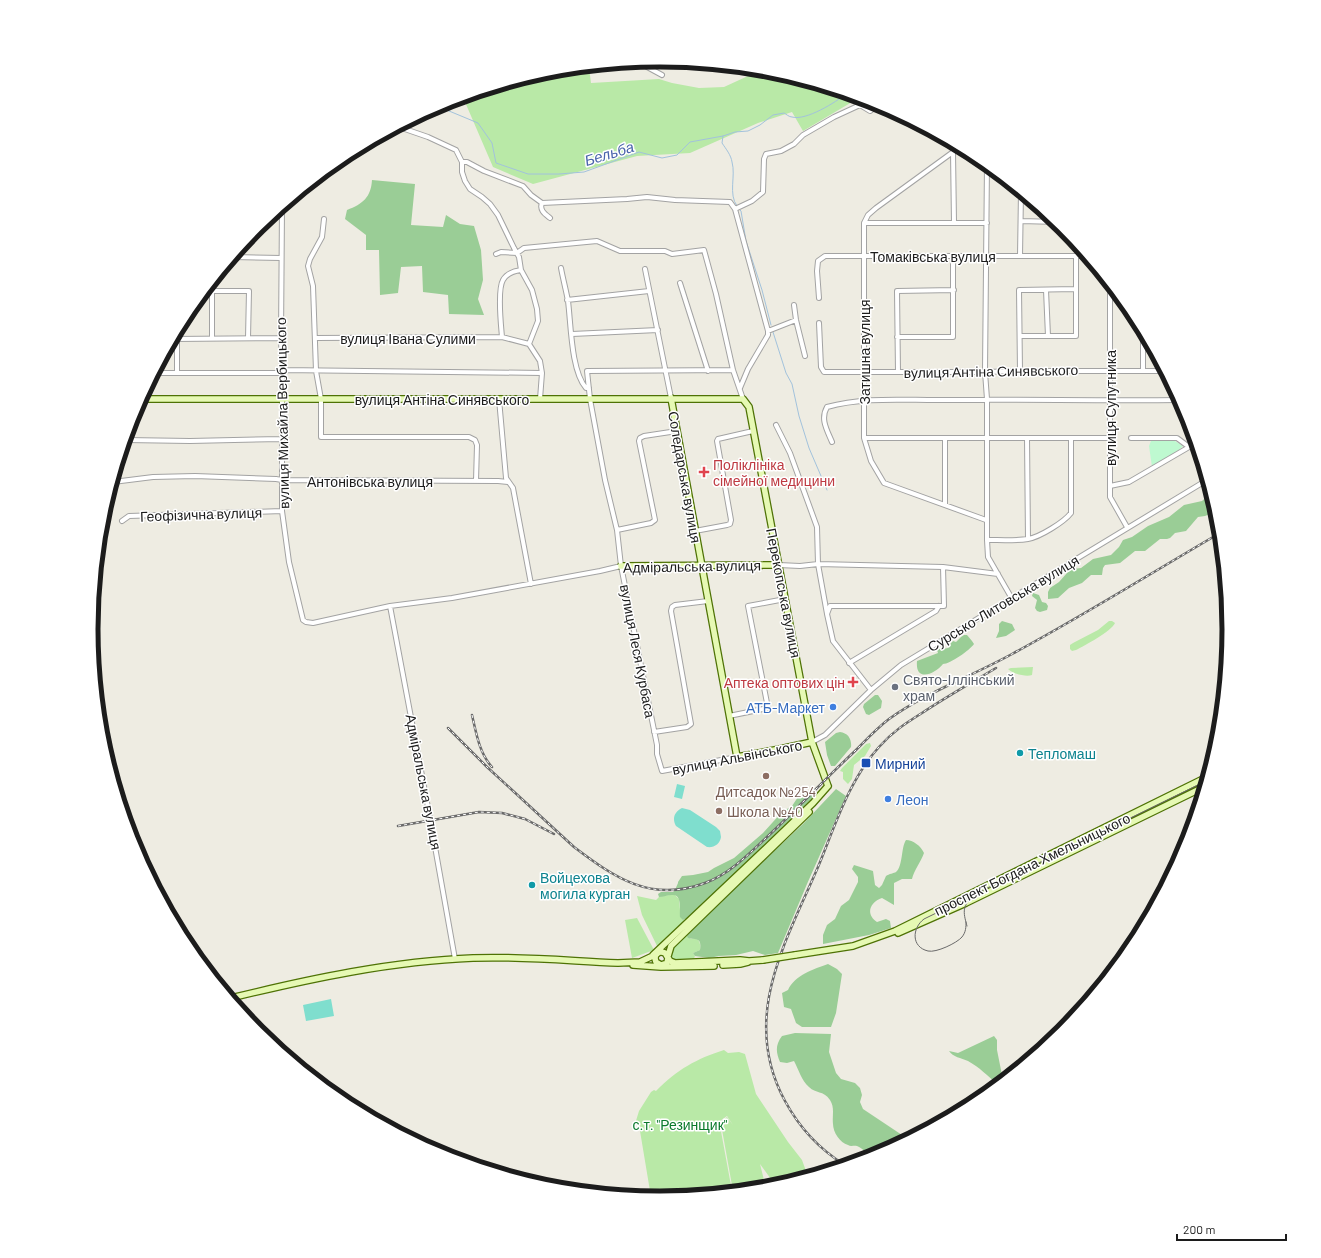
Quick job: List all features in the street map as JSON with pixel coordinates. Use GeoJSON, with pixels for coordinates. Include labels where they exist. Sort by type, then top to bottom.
{"type":"FeatureCollection","features":[{"type":"Feature","properties":{"kind":"street"},"geometry":{"type":"LineString","coordinates":[[648,67],[662,75]]}},
{"type":"Feature","properties":{"kind":"street"},"geometry":{"type":"LineString","coordinates":[[736,208],[752,201],[763,192],[764,159],[766,154],[781,151],[794,144],[803,135],[834,117],[860,105],[870,110],[872,109]]}},
{"type":"Feature","properties":{"kind":"street"},"geometry":{"type":"LineString","coordinates":[[404,129],[450,146],[458,153],[462,162],[462,172],[465,181],[470,189],[482,196],[490,204],[498,215],[514,248],[518,253],[521,270],[532,290],[537,309],[538,321],[529,344],[540,361],[542,373],[540,399]]}},
{"type":"Feature","properties":{"kind":"street"},"geometry":{"type":"LineString","coordinates":[[953,152],[876,208],[868,215],[864,223],[987,223]]}},
{"type":"Feature","properties":{"kind":"street"},"geometry":{"type":"LineString","coordinates":[[953,152],[954,223]]}},
{"type":"Feature","properties":{"kind":"street"},"geometry":{"type":"LineString","coordinates":[[462,162],[467,162],[523,186],[531,195],[542,203],[647,197],[675,200],[730,202],[736,208],[768,331],[768,335],[748,369],[740,388]]}},
{"type":"Feature","properties":{"kind":"street"},"geometry":{"type":"LineString","coordinates":[[987,172],[985,372],[987,399],[987,540],[988,557],[1012,597]]}},
{"type":"Feature","properties":{"kind":"street"},"geometry":{"type":"LineString","coordinates":[[1020,256],[1021,198]]}},
{"type":"Feature","properties":{"kind":"street"},"geometry":{"type":"LineString","coordinates":[[542,203],[542,211],[550,218]]}},
{"type":"Feature","properties":{"kind":"street","name":"вулиця Михайла Вербицького"},"geometry":{"type":"LineString","coordinates":[[282,214],[282,511],[289,562],[302,617]]}},
{"type":"Feature","properties":{"kind":"street"},"geometry":{"type":"LineString","coordinates":[[324,219],[322,237],[310,259],[308,266],[313,286],[316,371],[321,399],[321,437],[473,438],[477,445],[476,481]]}},
{"type":"Feature","properties":{"kind":"street"},"geometry":{"type":"LineString","coordinates":[[1021,222],[1048,222]]}},
{"type":"Feature","properties":{"kind":"street","name":"Затишна вулиця"},"geometry":{"type":"LineString","coordinates":[[864,223],[864,438],[871,461],[884,483],[986,520]]}},
{"type":"Feature","properties":{"kind":"street"},"geometry":{"type":"LineString","coordinates":[[496,254],[501,252],[518,253],[524,248],[597,241],[620,251],[665,251],[672,254],[704,250],[716,294],[733,370],[740,388],[742,399]]}},
{"type":"Feature","properties":{"kind":"street","name":"Томаківська вулиця"},"geometry":{"type":"LineString","coordinates":[[819,298],[817,271],[818,261],[825,256],[1081,256]]}},
{"type":"Feature","properties":{"kind":"street"},"geometry":{"type":"LineString","coordinates":[[897,337],[953,337],[953,256]]}},
{"type":"Feature","properties":{"kind":"street"},"geometry":{"type":"LineString","coordinates":[[1020,336],[1076,336],[1076,256]]}},
{"type":"Feature","properties":{"kind":"street"},"geometry":{"type":"LineString","coordinates":[[239,257],[281,258]]}},
{"type":"Feature","properties":{"kind":"street"},"geometry":{"type":"LineString","coordinates":[[561,268],[567,300],[576,370],[581,382],[586,388],[589,388]]}},
{"type":"Feature","properties":{"kind":"street","name":"Соледарська вулиця"},"geometry":{"type":"LineString","coordinates":[[645,269],[671,398],[737,757]]}},
{"type":"Feature","properties":{"kind":"street"},"geometry":{"type":"LineString","coordinates":[[502,337],[500,298],[502,281],[510,272],[521,270]]}},
{"type":"Feature","properties":{"kind":"street"},"geometry":{"type":"LineString","coordinates":[[680,283],[708,371]]}},
{"type":"Feature","properties":{"kind":"street"},"geometry":{"type":"LineString","coordinates":[[1020,370],[1019,290],[1076,289]]}},
{"type":"Feature","properties":{"kind":"street"},"geometry":{"type":"LineString","coordinates":[[898,372],[897,291],[954,290]]}},
{"type":"Feature","properties":{"kind":"street"},"geometry":{"type":"LineString","coordinates":[[1046,290],[1048,336]]}},
{"type":"Feature","properties":{"kind":"street"},"geometry":{"type":"LineString","coordinates":[[212,291],[248,291],[248,338]]}},
{"type":"Feature","properties":{"kind":"street"},"geometry":{"type":"LineString","coordinates":[[212,291],[212,338]]}},
{"type":"Feature","properties":{"kind":"street"},"geometry":{"type":"LineString","coordinates":[[567,300],[649,291]]}},
{"type":"Feature","properties":{"kind":"street","name":"вулиця Супутника"},"geometry":{"type":"LineString","coordinates":[[1110,292],[1110,497],[1127,527]]}},
{"type":"Feature","properties":{"kind":"street"},"geometry":{"type":"LineString","coordinates":[[794,305],[796,320],[806,356]]}},
{"type":"Feature","properties":{"kind":"street"},"geometry":{"type":"LineString","coordinates":[[768,331],[796,320]]}},
{"type":"Feature","properties":{"kind":"street","name":"вулиця Антіна Синявського"},"geometry":{"type":"LineString","coordinates":[[819,323],[821,367],[824,372],[985,372],[1020,370],[1160,371]]}},
{"type":"Feature","properties":{"kind":"street"},"geometry":{"type":"LineString","coordinates":[[572,334],[658,330]]}},
{"type":"Feature","properties":{"kind":"street","name":"вулиця Івана Сулими"},"geometry":{"type":"LineString","coordinates":[[315,338],[502,337],[529,344]]}},
{"type":"Feature","properties":{"kind":"street"},"geometry":{"type":"LineString","coordinates":[[180,339],[281,338]]}},
{"type":"Feature","properties":{"kind":"street"},"geometry":{"type":"LineString","coordinates":[[1143,371],[1145,344]]}},
{"type":"Feature","properties":{"kind":"street"},"geometry":{"type":"LineString","coordinates":[[175,346],[177,372]]}},
{"type":"Feature","properties":{"kind":"street","name":"вулиця Антіна Синявського"},"geometry":{"type":"LineString","coordinates":[[160,373],[278,373],[282,370],[542,373]]}},
{"type":"Feature","properties":{"kind":"street","name":"вулиця Леся Курбаса"},"geometry":{"type":"LineString","coordinates":[[662,771],[657,754],[621,566],[617,530],[605,480],[590,399],[587,371],[627,370],[666,372]]}},
{"type":"Feature","properties":{"kind":"street"},"geometry":{"type":"LineString","coordinates":[[666,372],[733,370]]}},
{"type":"Feature","properties":{"kind":"street"},"geometry":{"type":"LineString","coordinates":[[499,399],[506,478],[513,488],[531,584]]}},
{"type":"Feature","properties":{"kind":"street","name":"вулиця Антіна Синявського"},"geometry":{"type":"LineString","coordinates":[[147,400],[742,399]]}},
{"type":"Feature","properties":{"kind":"street","name":"Перекопська вулиця"},"geometry":{"type":"LineString","coordinates":[[742,399],[749,407],[812,742],[828,786]]}},
{"type":"Feature","properties":{"kind":"street","name":"вулиця Антіна Синявського"},"geometry":{"type":"LineString","coordinates":[[832,442],[823,417],[827,406],[838,403],[864,401],[987,399],[1109,401],[1174,400]]}},
{"type":"Feature","properties":{"kind":"street"},"geometry":{"type":"LineString","coordinates":[[776,425],[790,454],[817,528],[818,564],[833,641],[871,690]]}},
{"type":"Feature","properties":{"kind":"street"},"geometry":{"type":"LineString","coordinates":[[617,530],[651,524],[655,520],[639,441],[640,438],[644,436],[677,431]]}},
{"type":"Feature","properties":{"kind":"street"},"geometry":{"type":"LineString","coordinates":[[695,531],[730,524],[731,520],[717,441],[718,439],[753,431]]}},
{"type":"Feature","properties":{"kind":"street"},"geometry":{"type":"LineString","coordinates":[[864,438],[1110,438]]}},
{"type":"Feature","properties":{"kind":"street"},"geometry":{"type":"LineString","coordinates":[[945,438],[945,504]]}},
{"type":"Feature","properties":{"kind":"street"},"geometry":{"type":"LineString","coordinates":[[1027,438],[1028,539]]}},
{"type":"Feature","properties":{"kind":"street"},"geometry":{"type":"LineString","coordinates":[[987,540],[1028,539],[1037,536],[1067,518],[1071,513],[1071,438]]}},
{"type":"Feature","properties":{"kind":"street"},"geometry":{"type":"LineString","coordinates":[[1131,438],[1178,438],[1189,447]]}},
{"type":"Feature","properties":{"kind":"street"},"geometry":{"type":"LineString","coordinates":[[131,440],[190,441],[282,439]]}},
{"type":"Feature","properties":{"kind":"street"},"geometry":{"type":"LineString","coordinates":[[1110,486],[1129,482],[1192,445]]}},
{"type":"Feature","properties":{"kind":"street","name":"Антонівська вулиця"},"geometry":{"type":"LineString","coordinates":[[119,481],[152,477],[188,476],[282,480],[508,482]]}},
{"type":"Feature","properties":{"kind":"street","name":"Сурсько-Литовська вулиця"},"geometry":{"type":"LineString","coordinates":[[812,742],[825,735],[871,690],[901,665],[1203,483]]}},
{"type":"Feature","properties":{"kind":"street","name":"Геофізична вулиця"},"geometry":{"type":"LineString","coordinates":[[122,521],[129,516],[282,511]]}},
{"type":"Feature","properties":{"kind":"street","name":"Адміральська вулиця"},"geometry":{"type":"LineString","coordinates":[[302,617],[306,622],[313,623],[390,606],[452,598],[621,566],[818,564],[944,567],[998,574]]}},
{"type":"Feature","properties":{"kind":"street"},"geometry":{"type":"LineString","coordinates":[[827,614],[830,606],[944,606],[944,567]]}},
{"type":"Feature","properties":{"kind":"street"},"geometry":{"type":"LineString","coordinates":[[729,716],[768,708],[748,606],[785,599]]}},
{"type":"Feature","properties":{"kind":"street"},"geometry":{"type":"LineString","coordinates":[[654,732],[687,727],[691,724],[671,611],[672,607],[675,605],[708,601]]}},
{"type":"Feature","properties":{"kind":"street","name":"Адміральська вулиця"},"geometry":{"type":"LineString","coordinates":[[390,606],[429,808],[455,959]]}},
{"type":"Feature","properties":{"kind":"street"},"geometry":{"type":"LineString","coordinates":[[849,663],[936,610],[938,606]]}},
{"type":"Feature","properties":{"kind":"street","name":"вулиця Альвінського"},"geometry":{"type":"LineString","coordinates":[[662,771],[780,750],[812,742]]}},
{"type":"Feature","properties":{"kind":"street","name":"проспект Богдана Хмельницького"},"geometry":{"type":"LineString","coordinates":[[618,963],[640,962],[658,953],[665,953],[675,963],[763,960],[853,946],[855,944],[876,939],[1201,780]]}},
{"type":"Feature","properties":{"kind":"street"},"geometry":{"type":"LineString","coordinates":[[828,786],[824,796],[802,820],[671,946],[667,963],[663,966],[655,960],[658,953],[808,808],[828,786]]}},
{"type":"Feature","properties":{"kind":"street","name":"проспект Богдана Хмельницького"},"geometry":{"type":"LineString","coordinates":[[855,944],[876,941],[904,931],[966,903],[1199,790]]}},
{"type":"Feature","properties":{"kind":"street"},"geometry":{"type":"LineString","coordinates":[[649,958],[691,918],[698,914]]}},
{"type":"Feature","properties":{"kind":"street","name":"проспект Богдана Хмельницького"},"geometry":{"type":"LineString","coordinates":[[235,997],[300,982],[391,965],[455,959],[503,957],[663,966]]}},
{"type":"Feature","properties":{"kind":"street","name":"проспект Богдана Хмельницького"},"geometry":{"type":"LineString","coordinates":[[633,965],[641,967],[740,964],[749,961]]}},
{"type":"Feature","properties":{"kind":"green space"},"geometry":{"type":"Polygon","coordinates":[[[590,72],[591,83],[659,79],[699,88],[724,87],[751,75],[806,86],[852,101],[803,131],[792,112],[758,123],[690,153],[637,156],[533,184],[493,167],[465,102],[515,86],[551,78],[590,72]]]}},
{"type":"Feature","properties":{"kind":"green space"},"geometry":{"type":"Polygon","coordinates":[[[372,180],[415,184],[411,225],[443,227],[446,215],[460,224],[474,226],[481,250],[483,280],[478,299],[484,315],[449,314],[448,295],[423,292],[422,266],[401,267],[398,293],[380,295],[379,250],[366,250],[366,235],[345,219],[347,210],[358,205],[368,195],[372,180]]]}},
{"type":"Feature","properties":{"kind":"green space"},"geometry":{"type":"Polygon","coordinates":[[[1151,441],[1175,441],[1183,446],[1152,467],[1149,446],[1151,441]]]}},
{"type":"Feature","properties":{"kind":"green space"},"geometry":{"type":"Polygon","coordinates":[[[1206,497],[1211,514],[1198,517],[1186,531],[1175,533],[1167,539],[1160,539],[1145,551],[1135,551],[1120,563],[1105,565],[1102,575],[1091,575],[1082,583],[1069,588],[1058,598],[1048,599],[1048,592],[1050,588],[1073,569],[1081,568],[1093,559],[1111,555],[1119,547],[1123,540],[1132,537],[1148,526],[1169,517],[1184,505],[1202,501],[1206,497]]]}},
{"type":"Feature","properties":{"kind":"green space"},"geometry":{"type":"Polygon","coordinates":[[[1033,593],[1039,595],[1042,602],[1046,603],[1048,606],[1047,610],[1040,612],[1037,611],[1035,608],[1037,600],[1032,596],[1033,593]]]}},
{"type":"Feature","properties":{"kind":"green space"},"geometry":{"type":"Polygon","coordinates":[[[1002,621],[1012,624],[1015,630],[1006,636],[996,638],[999,631],[999,624],[1002,621]]]}},
{"type":"Feature","properties":{"kind":"green space"},"geometry":{"type":"Polygon","coordinates":[[[1109,621],[1115,623],[1109,630],[1076,650],[1072,651],[1070,649],[1070,645],[1098,630],[1109,621]]]}},
{"type":"Feature","properties":{"kind":"green space"},"geometry":{"type":"Polygon","coordinates":[[[964,635],[967,635],[974,644],[968,650],[955,659],[943,664],[940,668],[931,673],[922,674],[919,672],[917,668],[917,661],[938,653],[937,650],[939,649],[950,647],[950,644],[953,641],[956,642],[964,635]]]}},
{"type":"Feature","properties":{"kind":"green space"},"geometry":{"type":"Polygon","coordinates":[[[1033,667],[1032,675],[1026,676],[1016,674],[1008,669],[1033,667]]]}},
{"type":"Feature","properties":{"kind":"green space"},"geometry":{"type":"Polygon","coordinates":[[[875,695],[878,695],[882,701],[881,708],[869,715],[866,714],[863,707],[864,704],[875,695]]]}},
{"type":"Feature","properties":{"kind":"green space"},"geometry":{"type":"Polygon","coordinates":[[[840,732],[849,737],[851,747],[835,766],[831,766],[827,755],[825,742],[836,733],[840,732]]]}},
{"type":"Feature","properties":{"kind":"green space"},"geometry":{"type":"Polygon","coordinates":[[[870,743],[871,746],[865,756],[854,765],[852,779],[848,784],[843,779],[843,772],[840,771],[866,744],[870,743]]]}},
{"type":"Feature","properties":{"kind":"green space"},"geometry":{"type":"Polygon","coordinates":[[[836,789],[846,796],[778,953],[765,955],[753,951],[736,955],[709,958],[695,956],[693,953],[700,950],[700,943],[698,940],[688,938],[686,934],[803,824],[836,789]]]}},
{"type":"Feature","properties":{"kind":"green space"},"geometry":{"type":"Polygon","coordinates":[[[804,794],[815,796],[690,917],[683,920],[680,917],[680,903],[678,897],[675,895],[659,897],[658,894],[661,892],[673,892],[682,876],[708,872],[734,858],[763,833],[782,812],[792,806],[798,797],[804,794]]]}},
{"type":"Feature","properties":{"kind":"green space"},"geometry":{"type":"Polygon","coordinates":[[[906,840],[916,844],[924,853],[912,879],[902,879],[894,883],[894,905],[882,898],[874,902],[870,908],[873,919],[877,922],[886,919],[890,921],[891,928],[869,935],[823,944],[823,935],[827,925],[835,919],[841,906],[849,900],[858,882],[858,877],[852,869],[854,865],[873,871],[875,885],[879,888],[886,876],[896,872],[898,869],[906,840]]]}},
{"type":"Feature","properties":{"kind":"green space"},"geometry":{"type":"Polygon","coordinates":[[[674,894],[679,899],[683,920],[687,919],[658,948],[642,915],[637,896],[656,900],[659,897],[674,894]]]}},
{"type":"Feature","properties":{"kind":"green space"},"geometry":{"type":"Polygon","coordinates":[[[637,918],[654,950],[632,958],[625,920],[637,918]]]}},
{"type":"Feature","properties":{"kind":"green space"},"geometry":{"type":"Polygon","coordinates":[[[686,934],[691,939],[696,939],[699,941],[700,950],[693,953],[695,956],[693,961],[674,961],[671,958],[672,950],[676,943],[686,934]]]}},
{"type":"Feature","properties":{"kind":"green space"},"geometry":{"type":"Polygon","coordinates":[[[828,964],[842,974],[836,1013],[831,1027],[802,1027],[796,1023],[791,1009],[784,1007],[782,993],[788,990],[800,976],[828,964]]]}},
{"type":"Feature","properties":{"kind":"green space"},"geometry":{"type":"Polygon","coordinates":[[[795,1033],[831,1034],[829,1052],[836,1073],[841,1079],[855,1083],[860,1088],[862,1095],[860,1102],[863,1109],[903,1136],[865,1152],[859,1147],[849,1146],[842,1142],[833,1127],[833,1109],[830,1100],[825,1095],[812,1089],[806,1084],[794,1061],[787,1063],[780,1062],[777,1049],[778,1043],[782,1036],[795,1033]]]}},
{"type":"Feature","properties":{"kind":"green space"},"geometry":{"type":"Polygon","coordinates":[[[994,1036],[997,1040],[997,1050],[1002,1076],[994,1081],[976,1066],[955,1056],[949,1051],[958,1053],[994,1036]]]}},
{"type":"Feature","properties":{"kind":"green space","name":"с.т. \"Резинщик\""},"geometry":{"type":"Polygon","coordinates":[[[724,1050],[728,1053],[739,1052],[745,1054],[756,1094],[802,1160],[805,1172],[771,1180],[760,1164],[764,1181],[732,1186],[721,1124],[721,1122],[727,1117],[733,1125],[727,1116],[720,1121],[720,1126],[731,1186],[697,1190],[650,1191],[639,1125],[635,1124],[639,1111],[651,1092],[654,1090],[656,1091],[680,1071],[705,1057],[724,1050]]]}},
{"type":"Feature","properties":{"kind":"shaded area"},"geometry":{"type":"Polygon","coordinates":[[[677,784],[685,786],[682,799],[674,797],[677,784]]]}},
{"type":"Feature","properties":{"kind":"shaded area"},"geometry":{"type":"Polygon","coordinates":[[[682,808],[690,810],[720,831],[721,837],[718,844],[712,847],[707,847],[676,826],[674,816],[682,808]]]}},
{"type":"Feature","properties":{"kind":"shaded area"},"geometry":{"type":"Polygon","coordinates":[[[331,999],[334,1016],[306,1021],[303,1005],[331,999]]]}},
{"type":"Feature","properties":{"kind":"waterway","name":"Бельба"},"geometry":{"type":"LineString","coordinates":[[446,110],[478,123],[492,143],[496,163],[528,174],[559,174],[584,172],[639,152],[662,158],[677,155],[690,142],[723,136],[735,132],[748,131],[760,125],[773,115],[784,113],[791,117],[798,117],[813,114],[842,97]]}},
{"type":"Feature","properties":{"kind":"waterway"},"geometry":{"type":"LineString","coordinates":[[723,136],[722,143],[732,162],[733,196],[737,206]]}},
{"type":"Feature","properties":{"kind":"waterway"},"geometry":{"type":"LineString","coordinates":[[739,209],[741,211],[746,241],[762,290],[771,325]]}},
{"type":"Feature","properties":{"kind":"waterway"},"geometry":{"type":"LineString","coordinates":[[773,332],[786,373],[792,384],[799,416],[809,448],[827,490]]}},
{"type":"Feature","properties":{"kind":"tram line"},"geometry":{"type":"LineString","coordinates":[[966,922],[966,928],[962,937],[956,942],[941,949],[928,951],[922,949],[916,941],[915,937],[917,927],[924,919],[1200,784]]}},
{"type":"Feature","properties":{"kind":"tram line"},"geometry":{"type":"LineString","coordinates":[[967,926],[964,911],[966,904],[972,898]]}},
{"type":"Feature","properties":{"kind":"railway"},"geometry":{"type":"LineString","coordinates":[[448,728],[487,767],[574,847],[604,869],[635,884],[651,889],[668,890],[686,888],[705,883],[722,875],[753,851],[880,726],[904,709],[1038,640],[1215,536]]}},
{"type":"Feature","properties":{"kind":"railway"},"geometry":{"type":"LineString","coordinates":[[840,1161],[818,1145],[797,1120],[785,1101],[772,1070],[767,1040],[767,1011],[772,982],[781,953],[844,804],[868,760],[894,732],[905,724],[940,701],[996,668]]}},
{"type":"Feature","properties":{"kind":"railway"},"geometry":{"type":"LineString","coordinates":[[472,715],[481,749],[492,767]]}},
{"type":"Feature","properties":{"kind":"railway"},"geometry":{"type":"LineString","coordinates":[[398,826],[479,812],[502,813],[525,819],[554,834]]}},
{"type":"Feature","properties":{"kind":"place","name":"Поліклініка сімейної медицини"},"geometry":{"type":"Point","coordinates":[704,472]}},
{"type":"Feature","properties":{"kind":"place","name":"Аптека оптових цін"},"geometry":{"type":"Point","coordinates":[853,682]}},
{"type":"Feature","properties":{"kind":"place","name":"Свято-Іллінський храм"},"geometry":{"type":"Point","coordinates":[895,687]}},
{"type":"Feature","properties":{"kind":"place","name":"АТБ-Маркет"},"geometry":{"type":"Point","coordinates":[833,707]}},
{"type":"Feature","properties":{"kind":"place","name":"Тепломаш"},"geometry":{"type":"Point","coordinates":[1020,753]}},
{"type":"Feature","properties":{"kind":"place","name":"Мирний"},"geometry":{"type":"Point","coordinates":[866,763]}},
{"type":"Feature","properties":{"kind":"place","name":"Дитсадок №254"},"geometry":{"type":"Point","coordinates":[766,776]}},
{"type":"Feature","properties":{"kind":"place","name":"Леон"},"geometry":{"type":"Point","coordinates":[888,799]}},
{"type":"Feature","properties":{"kind":"place","name":"Школа №40"},"geometry":{"type":"Point","coordinates":[719,811]}},
{"type":"Feature","properties":{"kind":"place","name":"Войцехова могила курган"},"geometry":{"type":"Point","coordinates":[532,885]}}]}
